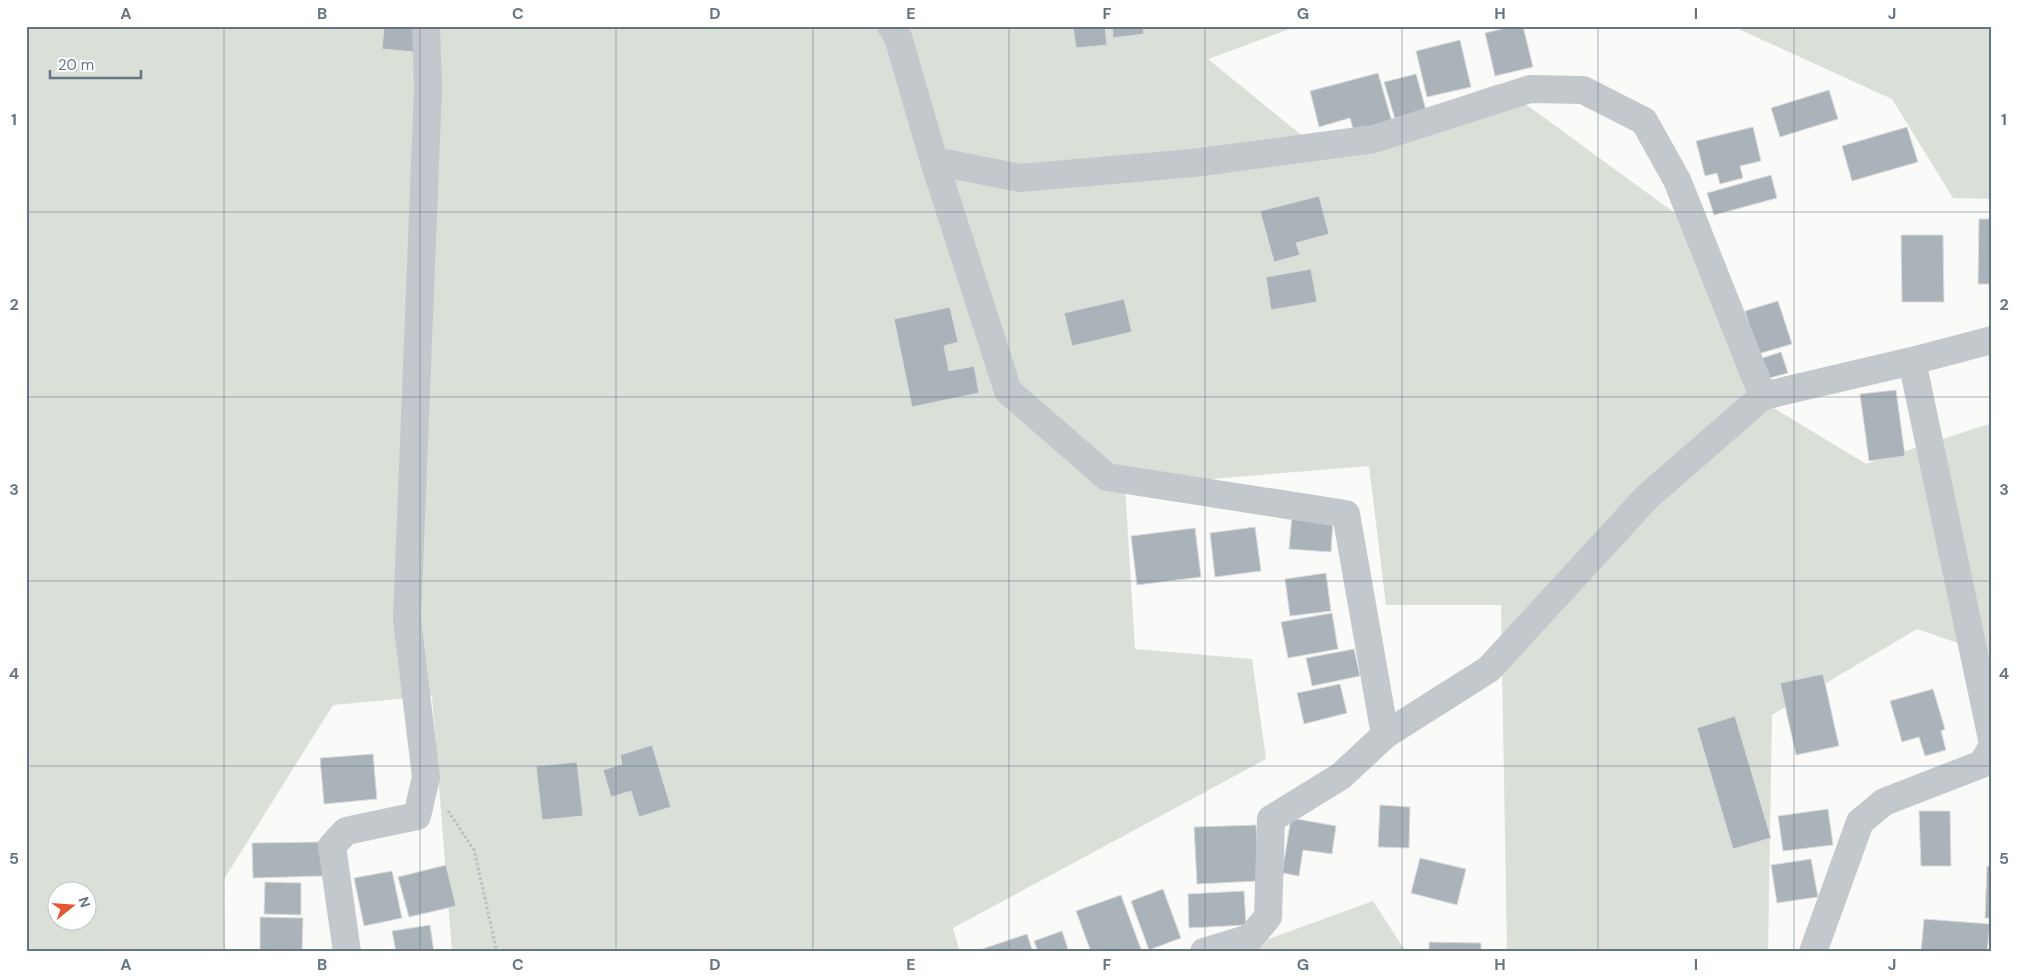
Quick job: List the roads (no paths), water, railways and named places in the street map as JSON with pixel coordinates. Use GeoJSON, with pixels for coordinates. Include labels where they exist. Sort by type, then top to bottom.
{"type":"FeatureCollection","features":[{"type":"Feature","properties":{"kind":"street"},"geometry":{"type":"LineString","coordinates":[[346,952],[332,846],[346,831],[417,816],[426,777],[407,619],[428,88],[426,26]]}},
{"type":"Feature","properties":{"kind":"street"},"geometry":{"type":"LineString","coordinates":[[891,26],[898,37],[934,161],[1008,391],[1107,477],[1346,514],[1385,735]]}},
{"type":"Feature","properties":{"kind":"street"},"geometry":{"type":"LineString","coordinates":[[934,161],[1020,178],[1193,162],[1374,139],[1530,89],[1583,90],[1644,121],[1678,180],[1763,396]]}},
{"type":"Feature","properties":{"kind":"street"},"geometry":{"type":"LineString","coordinates":[[1204,952],[1250,938],[1268,917],[1271,819],[1341,776],[1385,735],[1489,669],[1647,497],[1763,396],[1992,340]]}},
{"type":"Feature","properties":{"kind":"street"},"geometry":{"type":"LineString","coordinates":[[1912,361],[1992,739]]}},
{"type":"Feature","properties":{"kind":"street"},"geometry":{"type":"LineString","coordinates":[[1812,952],[1860,822],[1884,802],[1988,759]]}}]}
